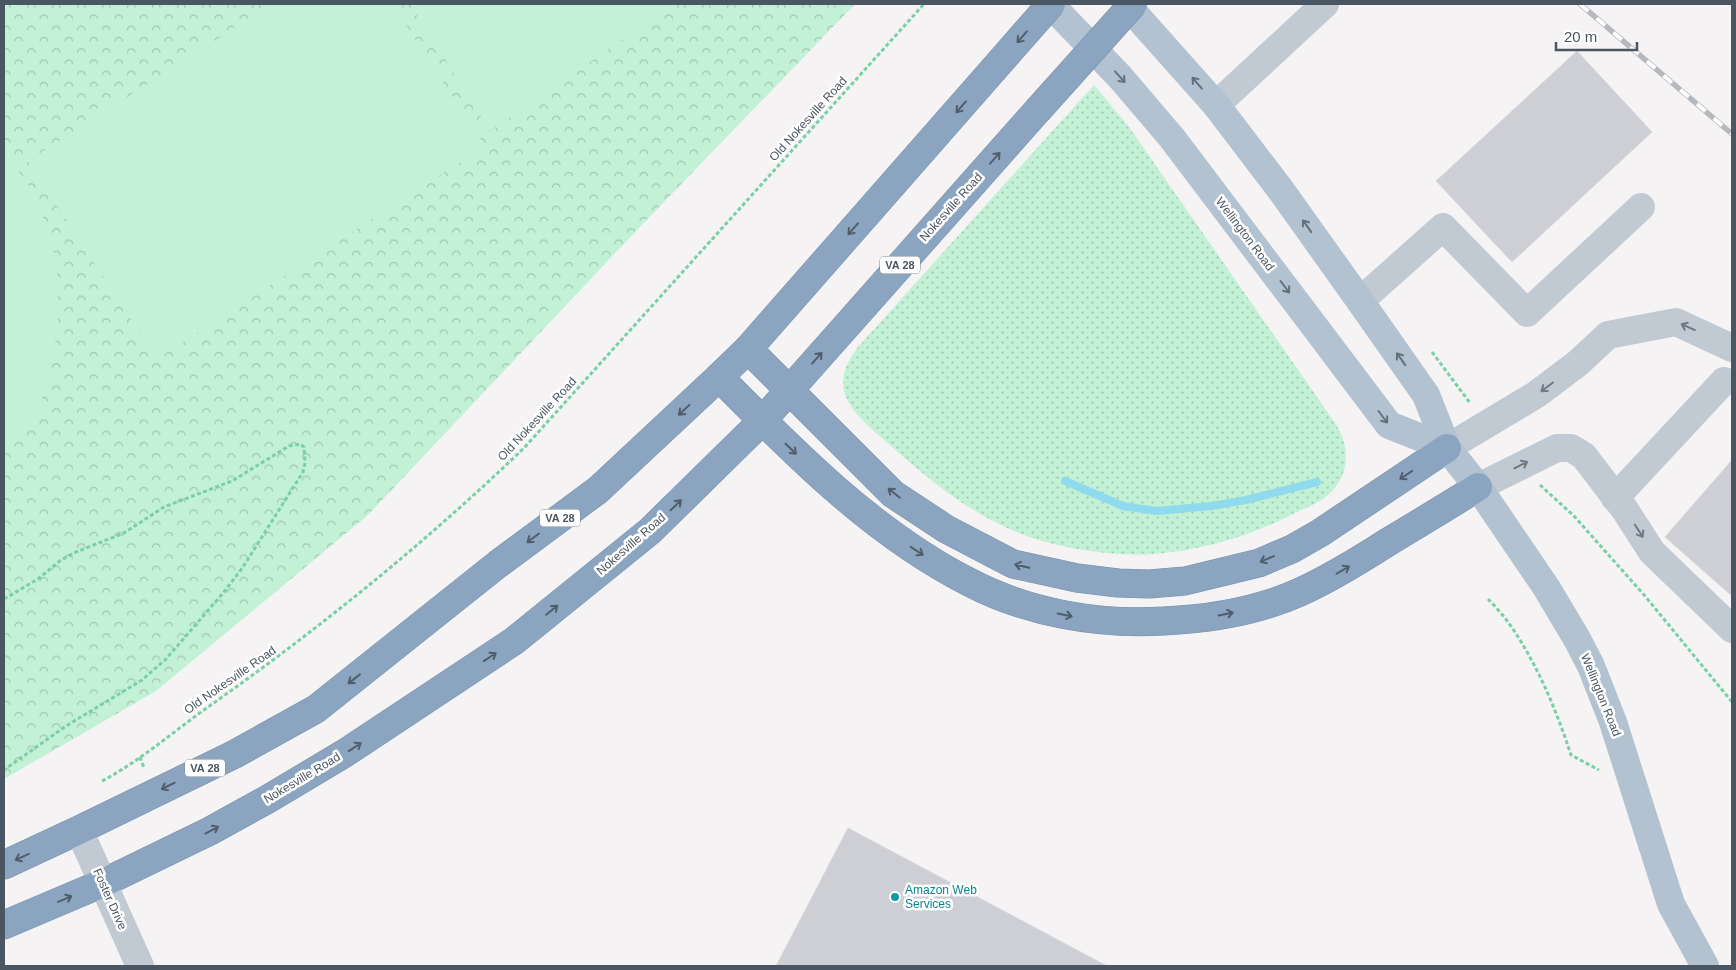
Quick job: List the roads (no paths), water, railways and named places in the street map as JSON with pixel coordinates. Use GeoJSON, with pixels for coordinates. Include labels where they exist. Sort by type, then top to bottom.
{"type":"FeatureCollection","features":[{"type":"Feature","properties":{"kind":"highway","name":"VA 28"},"geometry":{"type":"LineString","coordinates":[[4,865],[234,754],[316,709],[498,564],[598,490],[748,349],[1050,4]]}},
{"type":"Feature","properties":{"kind":"highway","name":"Nokesville Road"},"geometry":{"type":"LineString","coordinates":[[4,925],[103,883],[210,831],[345,753],[514,641],[650,531],[762,421],[1133,4]]}},
{"type":"Feature","properties":{"kind":"highway"},"geometry":{"type":"LineString","coordinates":[[748,349],[893,494],[946,529],[1013,564],[1077,578],[1118,583],[1149,584],[1185,581],[1259,563],[1292,549],[1320,533],[1447,448]]}},
{"type":"Feature","properties":{"kind":"highway"},"geometry":{"type":"LineString","coordinates":[[719,377],[762,421],[832,485],[906,545],[970,583],[1000,596],[1044,610],[1088,619],[1149,622],[1183,620],[1217,616],[1260,607],[1300,592],[1343,570],[1478,487]]}},
{"type":"Feature","properties":{"kind":"main road","name":"Wellington Road"},"geometry":{"type":"LineString","coordinates":[[1050,4],[1120,76],[1172,138],[1389,425],[1447,448]]}},
{"type":"Feature","properties":{"kind":"main road","name":"Wellington Road"},"geometry":{"type":"LineString","coordinates":[[1126,4],[1216,105],[1280,189],[1426,395],[1447,448],[1478,487],[1546,587],[1591,666],[1635,790],[1671,904],[1705,966]]}},
{"type":"Feature","properties":{"kind":"street"},"geometry":{"type":"LineString","coordinates":[[1216,105],[1325,4]]}},
{"type":"Feature","properties":{"kind":"street"},"geometry":{"type":"LineString","coordinates":[[1360,301],[1442,226],[1527,313],[1641,207]]}},
{"type":"Feature","properties":{"kind":"street"},"geometry":{"type":"LineString","coordinates":[[1447,448],[1537,394],[1578,364],[1608,335],[1676,322],[1732,348]]}},
{"type":"Feature","properties":{"kind":"street"},"geometry":{"type":"LineString","coordinates":[[1615,498],[1724,381]]}},
{"type":"Feature","properties":{"kind":"street"},"geometry":{"type":"LineString","coordinates":[[1478,487],[1557,448],[1571,448],[1584,456],[1652,552],[1732,629]]}},
{"type":"Feature","properties":{"kind":"street","name":"Foster Drive"},"geometry":{"type":"LineString","coordinates":[[79,830],[139,965]]}},
{"type":"Feature","properties":{"kind":"waterway"},"geometry":{"type":"LineString","coordinates":[[1065,481],[1123,506],[1156,511],[1212,506],[1246,500],[1317,482]]}},
{"type":"Feature","properties":{"kind":"railway"},"geometry":{"type":"LineString","coordinates":[[1580,4],[1732,134]]}},
{"type":"Feature","properties":{"kind":"place","name":"Amazon Web Services"},"geometry":{"type":"Point","coordinates":[895,897]}}]}
